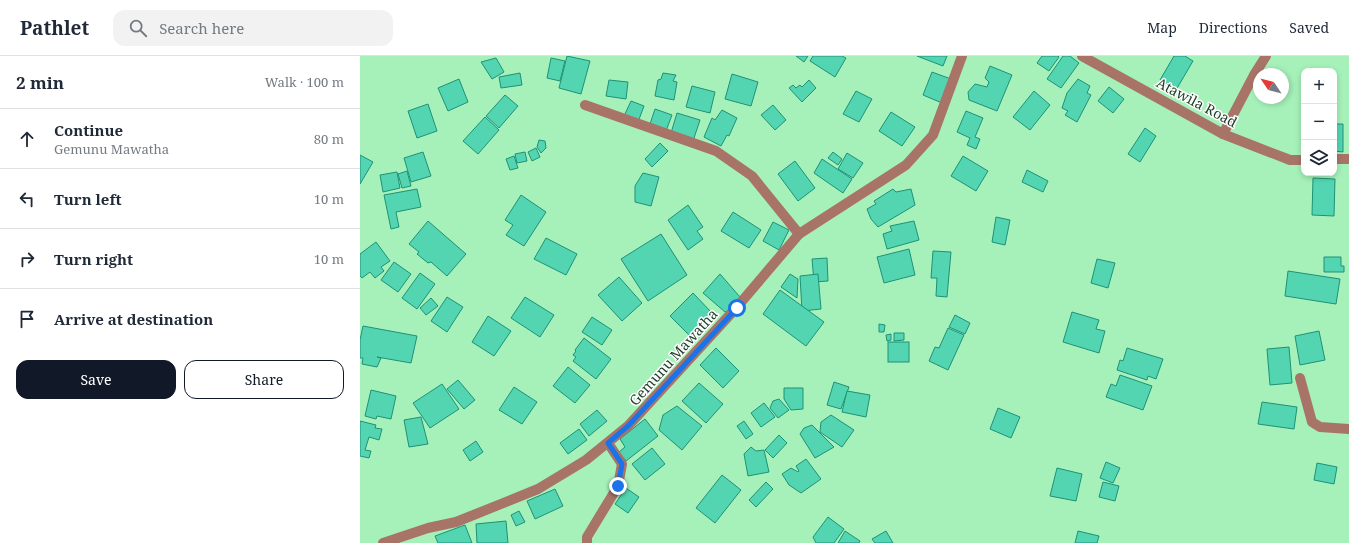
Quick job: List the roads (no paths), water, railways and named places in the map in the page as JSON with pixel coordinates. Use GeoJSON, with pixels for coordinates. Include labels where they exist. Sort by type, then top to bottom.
{"type":"FeatureCollection","features":[{"type":"Feature","properties":{"kind":"street","name":"Gemunu Mawatha"},"geometry":{"type":"LineString","coordinates":[[383,543],[428,528],[456,522],[538,489],[586,460],[608,443],[628,426],[737,308],[799,234],[906,165],[912,159],[933,136],[962,56]]}},
{"type":"Feature","properties":{"kind":"street","name":"Atawila Road"},"geometry":{"type":"LineString","coordinates":[[1082,56],[1224,134],[1290,160],[1301,160]]}},
{"type":"Feature","properties":{"kind":"street"},"geometry":{"type":"LineString","coordinates":[[1224,134],[1254,75],[1266,56]]}},
{"type":"Feature","properties":{"kind":"street"},"geometry":{"type":"LineString","coordinates":[[585,105],[716,151],[752,176],[799,234]]}},
{"type":"Feature","properties":{"kind":"street"},"geometry":{"type":"LineString","coordinates":[[1337,160],[1349,159]]}},
{"type":"Feature","properties":{"kind":"street"},"geometry":{"type":"LineString","coordinates":[[1300,378],[1312,422],[1320,427],[1349,429]]}},
{"type":"Feature","properties":{"kind":"street"},"geometry":{"type":"LineString","coordinates":[[587,543],[587,537],[618,486],[622,464],[608,443]]}}]}
